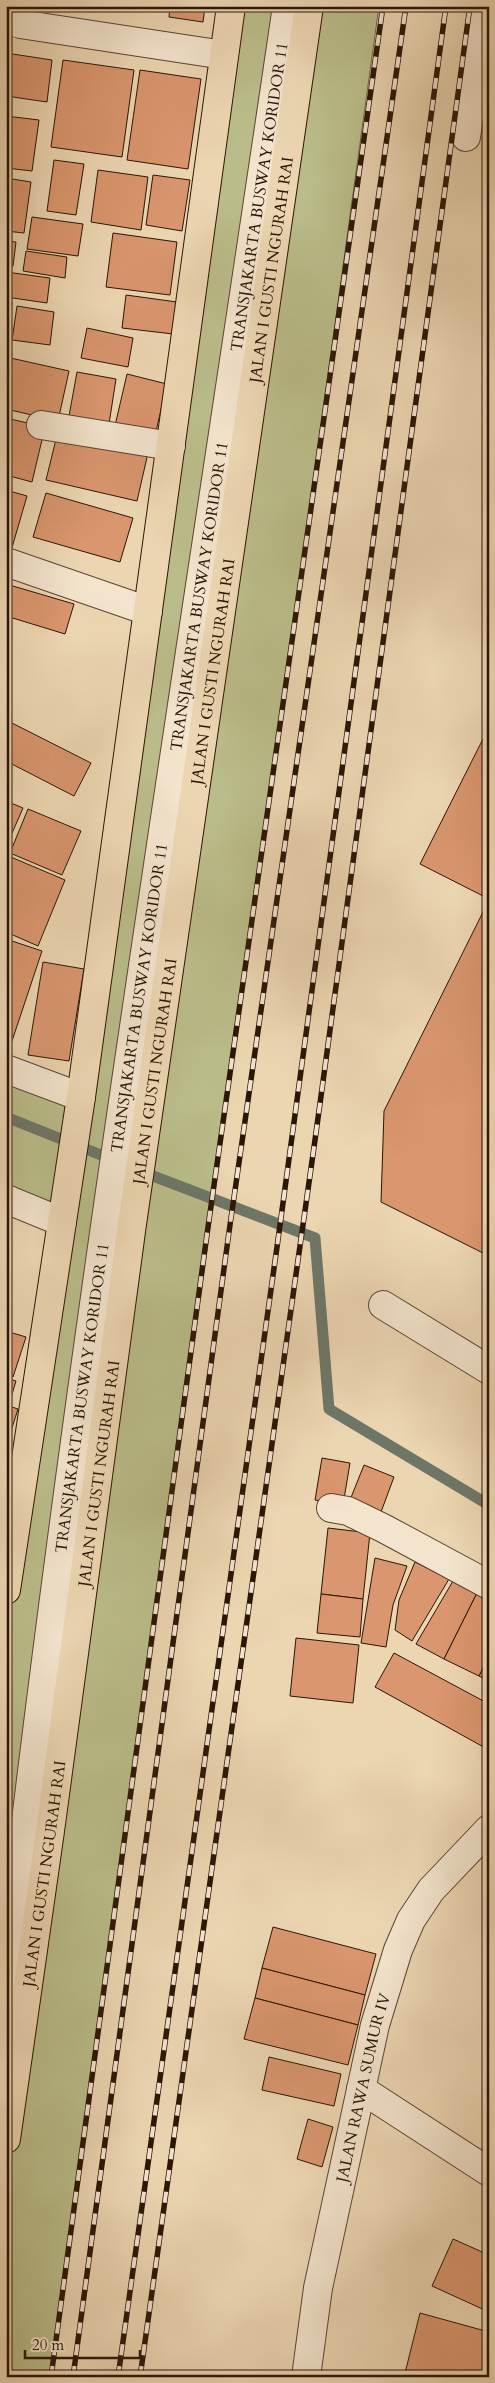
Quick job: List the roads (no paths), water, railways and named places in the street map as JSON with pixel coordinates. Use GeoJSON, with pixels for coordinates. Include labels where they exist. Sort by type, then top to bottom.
{"type":"FeatureCollection","features":[{"type":"Feature","properties":{"kind":"main road"},"geometry":{"type":"LineString","coordinates":[[6,1590],[79,1109],[231,6]]}},
{"type":"Feature","properties":{"kind":"main road","name":"JALAN I GUSTI NGURAH RAI"},"geometry":{"type":"LineString","coordinates":[[6,2139],[50,1831],[119,1221],[145,1139],[309,6]]}},
{"type":"Feature","properties":{"kind":"street"},"geometry":{"type":"LineString","coordinates":[[11,6],[14,18],[20,24],[224,55]]}},
{"type":"Feature","properties":{"kind":"street","name":"TRANSJAKARTA BUSWAY KORIDOR 11"},"geometry":{"type":"LineString","coordinates":[[6,1990],[24,1829],[119,1221],[119,1130],[287,6]]}},
{"type":"Feature","properties":{"kind":"street"},"geometry":{"type":"LineString","coordinates":[[466,137],[486,6]]}},
{"type":"Feature","properties":{"kind":"street"},"geometry":{"type":"LineString","coordinates":[[41,425],[171,446]]}},
{"type":"Feature","properties":{"kind":"street"},"geometry":{"type":"LineString","coordinates":[[6,562],[148,611]]}},
{"type":"Feature","properties":{"kind":"street"},"geometry":{"type":"LineString","coordinates":[[6,1069],[79,1109]]}},
{"type":"Feature","properties":{"kind":"street"},"geometry":{"type":"LineString","coordinates":[[6,1199],[62,1222]]}},
{"type":"Feature","properties":{"kind":"street"},"geometry":{"type":"LineString","coordinates":[[383,1305],[489,1370]]}},
{"type":"Feature","properties":{"kind":"street"},"geometry":{"type":"LineString","coordinates":[[330,1508],[348,1511],[489,1585]]}},
{"type":"Feature","properties":{"kind":"street","name":"JALAN RAWA SUMUR IV"},"geometry":{"type":"LineString","coordinates":[[306,2377],[318,2288],[382,1999],[398,1950],[411,1920],[431,1890],[489,1829]]}},
{"type":"Feature","properties":{"kind":"street"},"geometry":{"type":"LineString","coordinates":[[361,2089],[489,2172]]}},
{"type":"Feature","properties":{"kind":"waterway"},"geometry":{"type":"LineString","coordinates":[[6,1117],[116,1161]]}},
{"type":"Feature","properties":{"kind":"waterway"},"geometry":{"type":"LineString","coordinates":[[140,1171],[315,1238],[329,1409],[489,1505]]}},
{"type":"Feature","properties":{"kind":"railway"},"geometry":{"type":"LineString","coordinates":[[51,2377],[208,1227],[383,6]]}},
{"type":"Feature","properties":{"kind":"railway"},"geometry":{"type":"LineString","coordinates":[[73,2377],[229,1232],[406,6]]}},
{"type":"Feature","properties":{"kind":"railway"},"geometry":{"type":"LineString","coordinates":[[118,2377],[277,1247],[446,6]]}},
{"type":"Feature","properties":{"kind":"railway"},"geometry":{"type":"LineString","coordinates":[[140,2377],[315,1140],[470,6]]}}]}
